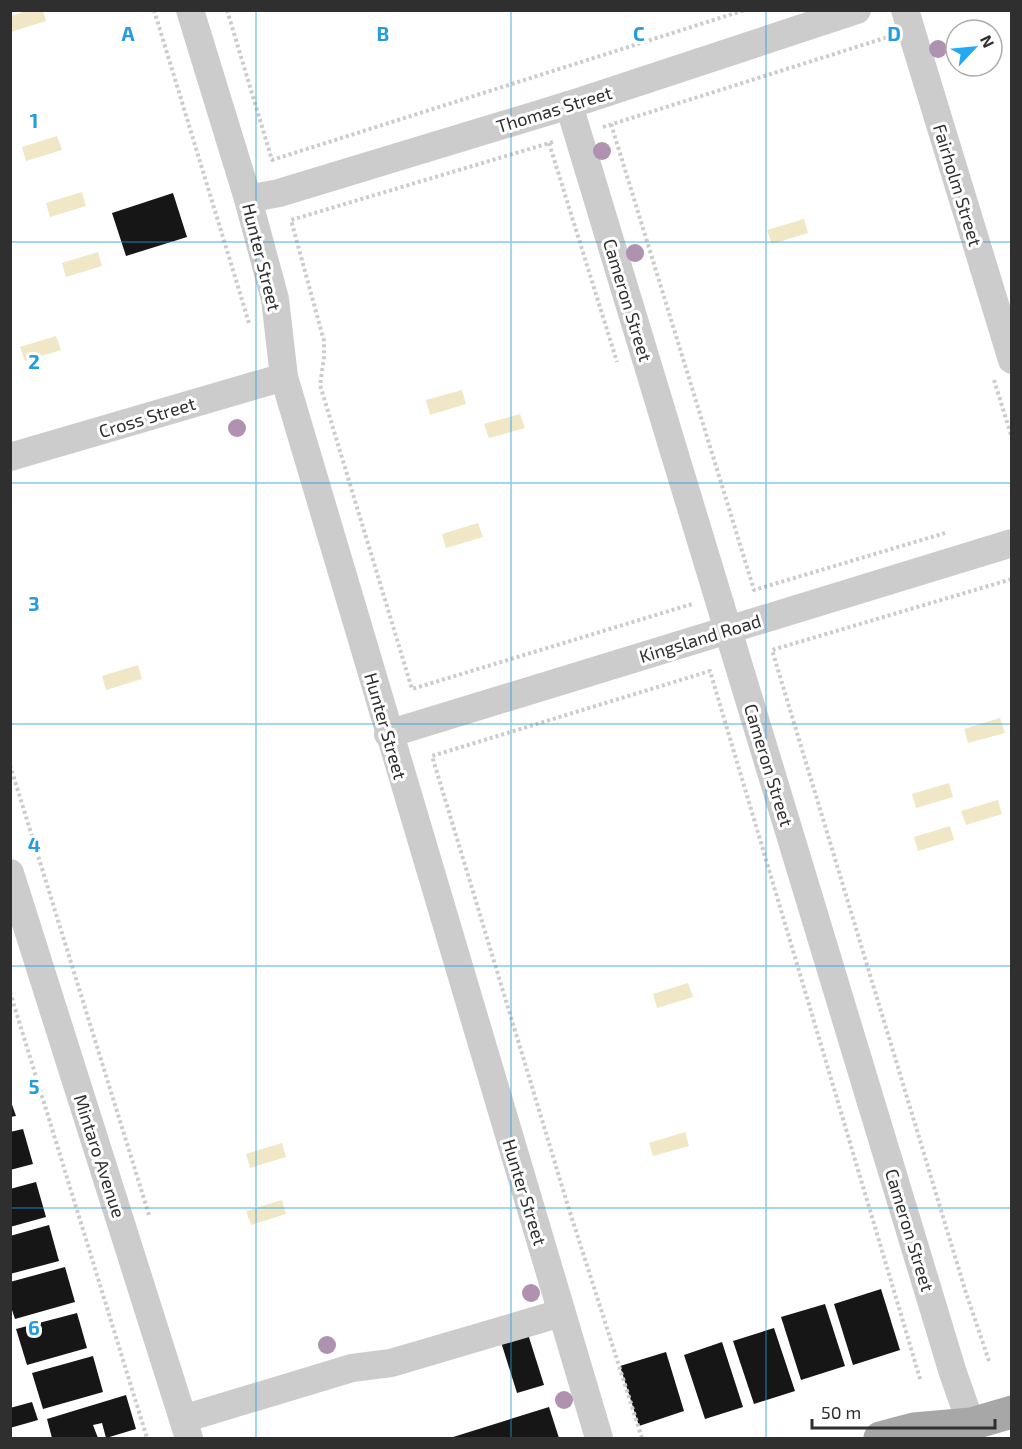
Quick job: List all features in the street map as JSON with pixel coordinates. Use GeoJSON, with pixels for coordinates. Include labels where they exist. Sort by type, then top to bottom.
{"type":"FeatureCollection","features":[{"type":"Feature","properties":{"kind":"main road"},"geometry":{"type":"LineString","coordinates":[[880,1438],[914,1429],[961,1431],[1011,1412]]}},
{"type":"Feature","properties":{"kind":"street","name":"Hunter Street"},"geometry":{"type":"LineString","coordinates":[[190,10],[248,199],[275,299],[284,377],[388,734],[599,1438]]}},
{"type":"Feature","properties":{"kind":"street","name":"Thomas Street"},"geometry":{"type":"LineString","coordinates":[[248,199],[279,193],[569,105],[857,10]]}},
{"type":"Feature","properties":{"kind":"street","name":"Fairholm Street"},"geometry":{"type":"LineString","coordinates":[[905,10],[1011,360]]}},
{"type":"Feature","properties":{"kind":"street","name":"Cameron Street"},"geometry":{"type":"LineString","coordinates":[[569,105],[953,1373],[961,1431]]}},
{"type":"Feature","properties":{"kind":"street","name":"Cross Street"},"geometry":{"type":"LineString","coordinates":[[10,458],[284,377]]}},
{"type":"Feature","properties":{"kind":"street","name":"Kingsland Road"},"geometry":{"type":"LineString","coordinates":[[388,734],[1011,543]]}},
{"type":"Feature","properties":{"kind":"street","name":"Mintaro Avenue"},"geometry":{"type":"LineString","coordinates":[[10,873],[186,1429]]}},
{"type":"Feature","properties":{"kind":"street"},"geometry":{"type":"LineString","coordinates":[[186,1429],[352,1368],[391,1363],[561,1313]]}},
{"type":"Feature","properties":{"kind":"path"},"geometry":{"type":"LineString","coordinates":[[154,10],[250,327]]}},
{"type":"Feature","properties":{"kind":"path"},"geometry":{"type":"LineString","coordinates":[[227,10],[273,160],[745,10]]}},
{"type":"Feature","properties":{"kind":"path"},"geometry":{"type":"LineString","coordinates":[[600,128],[888,37]]}},
{"type":"Feature","properties":{"kind":"path"},"geometry":{"type":"LineString","coordinates":[[611,124],[754,590],[956,530]]}},
{"type":"Feature","properties":{"kind":"path"},"geometry":{"type":"LineString","coordinates":[[559,140],[291,220],[324,341],[320,385],[412,689],[692,605],[688,594]]}},
{"type":"Feature","properties":{"kind":"path"},"geometry":{"type":"LineString","coordinates":[[549,143],[619,368]]}},
{"type":"Feature","properties":{"kind":"path"},"geometry":{"type":"LineString","coordinates":[[989,1361],[966,1293],[772,650],[1011,579]]}},
{"type":"Feature","properties":{"kind":"path"},"geometry":{"type":"LineString","coordinates":[[642,1438],[568,1206],[432,756],[710,671],[921,1382]]}},
{"type":"Feature","properties":{"kind":"path"},"geometry":{"type":"LineString","coordinates":[[10,765],[150,1218]]}},
{"type":"Feature","properties":{"kind":"path"},"geometry":{"type":"LineString","coordinates":[[10,992],[147,1438]]}},
{"type":"Feature","properties":{"kind":"shaded area"},"geometry":{"type":"Polygon","coordinates":[[[30,10],[43,11],[46,21],[11,32],[11,16],[30,10]]]}},
{"type":"Feature","properties":{"kind":"shaded area"},"geometry":{"type":"Polygon","coordinates":[[[57,136],[62,150],[26,161],[22,147],[57,136]]]}},
{"type":"Feature","properties":{"kind":"shaded area"},"geometry":{"type":"Polygon","coordinates":[[[82,192],[86,206],[50,217],[46,203],[82,192]]]}},
{"type":"Feature","properties":{"kind":"shaded area"},"geometry":{"type":"Polygon","coordinates":[[[804,219],[808,233],[772,244],[767,230],[804,219]]]}},
{"type":"Feature","properties":{"kind":"shaded area"},"geometry":{"type":"Polygon","coordinates":[[[98,252],[102,266],[66,277],[62,263],[98,252]]]}},
{"type":"Feature","properties":{"kind":"shaded area"},"geometry":{"type":"Polygon","coordinates":[[[56,336],[61,350],[25,361],[20,347],[56,336]]]}},
{"type":"Feature","properties":{"kind":"shaded area"},"geometry":{"type":"Polygon","coordinates":[[[462,390],[466,404],[430,415],[426,400],[462,390]]]}},
{"type":"Feature","properties":{"kind":"shaded area"},"geometry":{"type":"Polygon","coordinates":[[[520,414],[525,428],[489,438],[484,424],[520,414]]]}},
{"type":"Feature","properties":{"kind":"shaded area"},"geometry":{"type":"Polygon","coordinates":[[[478,523],[483,537],[446,548],[442,534],[478,523]]]}},
{"type":"Feature","properties":{"kind":"shaded area"},"geometry":{"type":"Polygon","coordinates":[[[138,665],[142,679],[106,690],[102,676],[138,665]]]}},
{"type":"Feature","properties":{"kind":"shaded area"},"geometry":{"type":"Polygon","coordinates":[[[1000,718],[1005,733],[968,743],[964,729],[1000,718]]]}},
{"type":"Feature","properties":{"kind":"shaded area"},"geometry":{"type":"Polygon","coordinates":[[[949,783],[953,797],[916,808],[912,794],[949,783]]]}},
{"type":"Feature","properties":{"kind":"shaded area"},"geometry":{"type":"Polygon","coordinates":[[[998,800],[1002,814],[966,825],[961,811],[998,800]]]}},
{"type":"Feature","properties":{"kind":"shaded area"},"geometry":{"type":"Polygon","coordinates":[[[950,826],[954,840],[918,851],[914,837],[950,826]]]}},
{"type":"Feature","properties":{"kind":"shaded area"},"geometry":{"type":"Polygon","coordinates":[[[688,983],[693,997],[657,1008],[653,994],[688,983]]]}},
{"type":"Feature","properties":{"kind":"shaded area"},"geometry":{"type":"Polygon","coordinates":[[[685,1132],[689,1146],[653,1156],[649,1143],[685,1132]]]}},
{"type":"Feature","properties":{"kind":"shaded area"},"geometry":{"type":"Polygon","coordinates":[[[282,1143],[286,1157],[250,1168],[246,1154],[282,1143]]]}},
{"type":"Feature","properties":{"kind":"shaded area"},"geometry":{"type":"Polygon","coordinates":[[[282,1200],[286,1214],[251,1225],[246,1211],[282,1200]]]}},
{"type":"Feature","properties":{"kind":"building"},"geometry":{"type":"Polygon","coordinates":[[[173,193],[187,237],[126,256],[112,213],[173,193]]]}},
{"type":"Feature","properties":{"kind":"building"},"geometry":{"type":"Polygon","coordinates":[[[10,1099],[16,1116],[10,1117],[10,1099]]]}},
{"type":"Feature","properties":{"kind":"building"},"geometry":{"type":"Polygon","coordinates":[[[23,1129],[33,1164],[10,1170],[10,1132],[23,1129]]]}},
{"type":"Feature","properties":{"kind":"building"},"geometry":{"type":"Polygon","coordinates":[[[36,1182],[46,1217],[10,1227],[10,1189],[36,1182]]]}},
{"type":"Feature","properties":{"kind":"building"},"geometry":{"type":"Polygon","coordinates":[[[49,1225],[59,1261],[10,1274],[10,1236],[49,1225]]]}},
{"type":"Feature","properties":{"kind":"building"},"geometry":{"type":"Polygon","coordinates":[[[65,1267],[75,1302],[15,1319],[10,1304],[10,1282],[65,1267]]]}},
{"type":"Feature","properties":{"kind":"building"},"geometry":{"type":"Polygon","coordinates":[[[881,1289],[900,1350],[853,1365],[834,1304],[881,1289]]]}},
{"type":"Feature","properties":{"kind":"building"},"geometry":{"type":"Polygon","coordinates":[[[825,1304],[845,1366],[801,1380],[781,1317],[825,1304]]]}},
{"type":"Feature","properties":{"kind":"building"},"geometry":{"type":"Polygon","coordinates":[[[77,1313],[87,1348],[27,1365],[16,1329],[77,1313]]]}},
{"type":"Feature","properties":{"kind":"building"},"geometry":{"type":"Polygon","coordinates":[[[774,1328],[795,1391],[754,1404],[733,1341],[774,1328]]]}},
{"type":"Feature","properties":{"kind":"building"},"geometry":{"type":"Polygon","coordinates":[[[528,1334],[544,1385],[517,1393],[501,1342],[528,1334]]]}},
{"type":"Feature","properties":{"kind":"building"},"geometry":{"type":"Polygon","coordinates":[[[722,1342],[743,1407],[705,1419],[684,1355],[722,1342]]]}},
{"type":"Feature","properties":{"kind":"building"},"geometry":{"type":"Polygon","coordinates":[[[666,1352],[684,1411],[639,1426],[620,1366],[666,1352]]]}},
{"type":"Feature","properties":{"kind":"building"},"geometry":{"type":"Polygon","coordinates":[[[93,1356],[103,1392],[43,1409],[32,1373],[93,1356]]]}},
{"type":"Feature","properties":{"kind":"building"},"geometry":{"type":"Polygon","coordinates":[[[126,1395],[136,1429],[106,1438],[102,1423],[93,1425],[98,1438],[52,1438],[47,1419],[126,1395]]]}},
{"type":"Feature","properties":{"kind":"building"},"geometry":{"type":"Polygon","coordinates":[[[32,1402],[38,1420],[10,1428],[10,1408],[32,1402]]]}},
{"type":"Feature","properties":{"kind":"building"},"geometry":{"type":"Polygon","coordinates":[[[549,1407],[559,1438],[450,1438],[549,1407]]]}}]}
